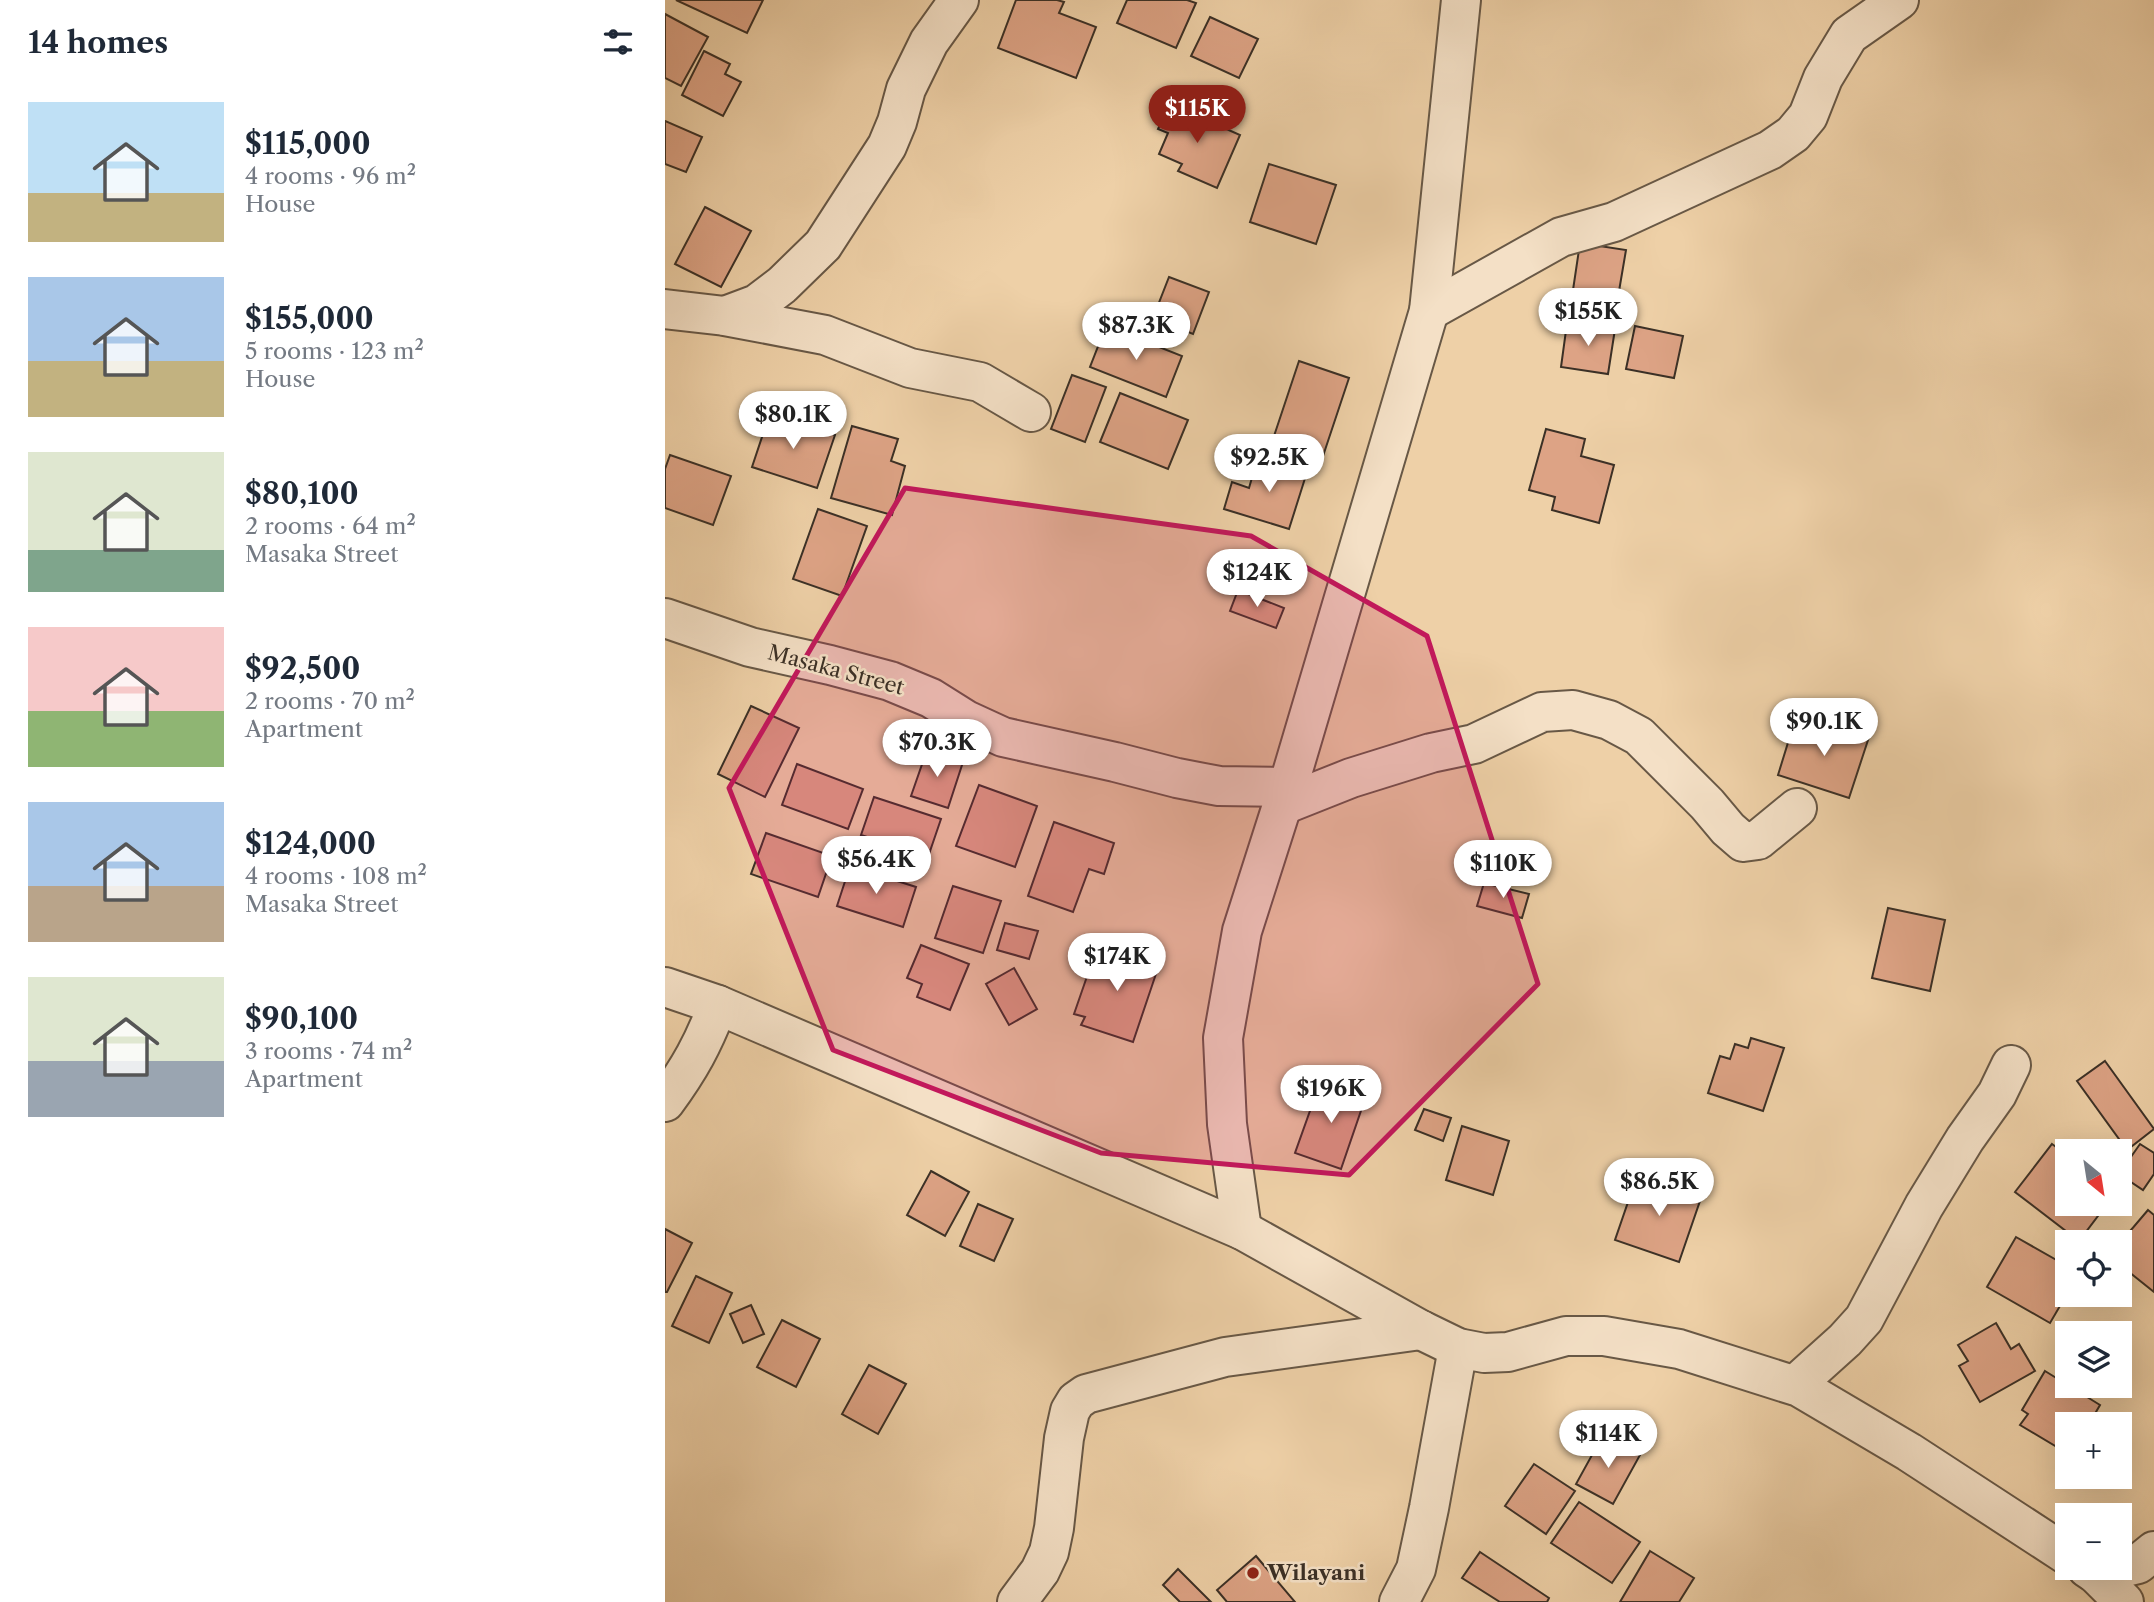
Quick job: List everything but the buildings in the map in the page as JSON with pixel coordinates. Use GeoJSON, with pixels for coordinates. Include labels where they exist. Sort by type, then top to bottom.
{"type":"FeatureCollection","features":[{"type":"Feature","properties":{"kind":"street"},"geometry":{"type":"LineString","coordinates":[[725,316],[757,304],[782,285],[823,245],[887,146],[906,89],[929,42],[959,0]]}},
{"type":"Feature","properties":{"kind":"street"},"geometry":{"type":"LineString","coordinates":[[1242,1230],[1227,1124],[1223,1038],[1242,930],[1286,796],[1429,311],[1461,0]]}},
{"type":"Feature","properties":{"kind":"street"},"geometry":{"type":"LineString","coordinates":[[1429,311],[1561,237],[1614,222],[1770,150],[1793,134],[1808,116],[1822,78],[1849,35],[1899,0]]}},
{"type":"Feature","properties":{"kind":"street"},"geometry":{"type":"LineString","coordinates":[[665,309],[725,316],[825,335],[910,368],[980,382],[1031,412]]}},
{"type":"Feature","properties":{"kind":"street","name":"Masaka Street"},"geometry":{"type":"LineString","coordinates":[[665,618],[750,646],[890,681],[932,698],[965,720],[1003,737],[1219,786],[1286,796]]}},
{"type":"Feature","properties":{"kind":"street"},"geometry":{"type":"LineString","coordinates":[[1286,796],[1431,753],[1473,744],[1542,712],[1573,710],[1609,720],[1639,736],[1707,804],[1728,830],[1743,842],[1758,840],[1797,808]]}},
{"type":"Feature","properties":{"kind":"street"},"geometry":{"type":"LineString","coordinates":[[665,987],[718,1005],[1242,1230],[1458,1348],[1484,1353],[1508,1352],[1566,1336],[1604,1336],[1679,1349],[1795,1385],[1909,1452],[2055,1548]]}},
{"type":"Feature","properties":{"kind":"street"},"geometry":{"type":"LineString","coordinates":[[665,1102],[686,1074],[703,1043],[718,1005]]}},
{"type":"Feature","properties":{"kind":"street"},"geometry":{"type":"LineString","coordinates":[[1795,1385],[1864,1319],[1924,1206],[1965,1139],[1997,1094],[2011,1065]]}},
{"type":"Feature","properties":{"kind":"street"},"geometry":{"type":"LineString","coordinates":[[1017,1602],[1040,1572],[1049,1552],[1070,1410],[1076,1401],[1086,1394],[1225,1357],[1421,1330]]}},
{"type":"Feature","properties":{"kind":"street"},"geometry":{"type":"LineString","coordinates":[[1399,1602],[1416,1569],[1458,1348]]}},
{"type":"Feature","properties":{"kind":"street"},"geometry":{"type":"LineString","coordinates":[[2132,1564],[2138,1564],[2154,1551]]}},
{"type":"Feature","properties":{"kind":"street"},"geometry":{"type":"LineString","coordinates":[[2099,1580],[2124,1602]]}},
{"type":"Feature","properties":{"kind":"highlighted area"},"geometry":{"type":"Polygon","coordinates":[[[905,488],[1251,536],[1427,636],[1538,984],[1349,1175],[1101,1153],[833,1050],[729,788],[905,488]]]}},
{"type":"Feature","properties":{"kind":"place","name":"Wilayani"},"geometry":{"type":"Point","coordinates":[1253,1573]}}]}
